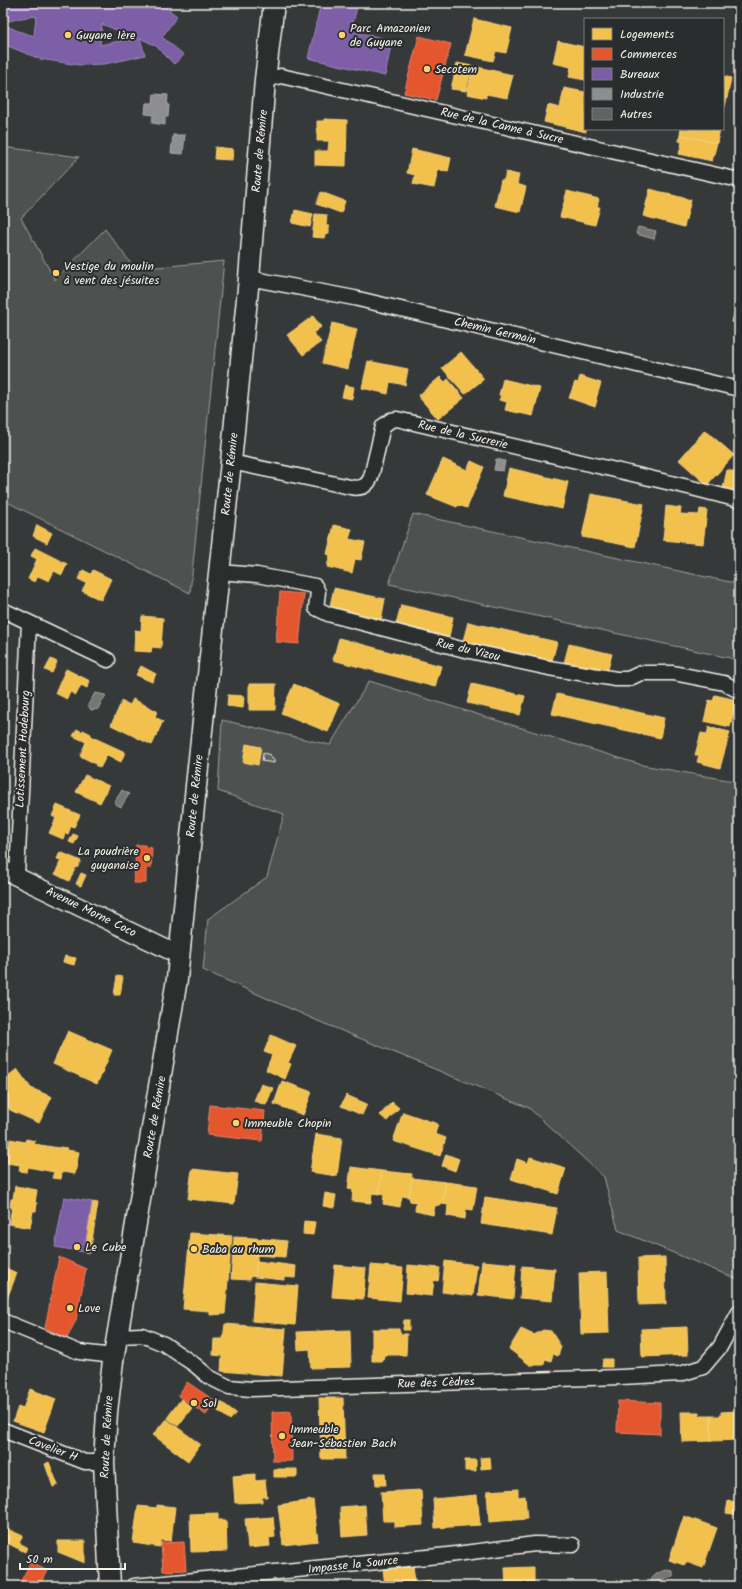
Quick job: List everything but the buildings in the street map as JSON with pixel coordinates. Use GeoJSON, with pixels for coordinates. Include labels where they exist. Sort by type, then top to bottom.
{"type":"FeatureCollection","features":[{"type":"Feature","properties":{"kind":"main road","name":"Route de Rémire"},"geometry":{"type":"LineString","coordinates":[[110,1586],[104,1462],[106,1412],[113,1361],[166,1050],[179,955],[231,462],[249,278],[265,80],[274,3]]}},
{"type":"Feature","properties":{"kind":"street","name":"Rue de la Canne à Sucre"},"geometry":{"type":"LineString","coordinates":[[265,80],[281,76],[739,180]]}},
{"type":"Feature","properties":{"kind":"street","name":"Chemin Germain"},"geometry":{"type":"LineString","coordinates":[[249,278],[354,298],[739,389]]}},
{"type":"Feature","properties":{"kind":"street","name":"Rue de la Sucrerie"},"geometry":{"type":"LineString","coordinates":[[231,462],[350,488],[362,487],[368,483],[383,426],[391,420],[397,419],[739,500]]}},
{"type":"Feature","properties":{"kind":"street","name":"Rue du Vizou"},"geometry":{"type":"LineString","coordinates":[[219,572],[257,575],[315,586],[318,592],[316,608],[328,614],[465,650],[549,668],[616,679],[628,679],[640,673],[672,673],[724,683],[739,691]]}},
{"type":"Feature","properties":{"kind":"street"},"geometry":{"type":"LineString","coordinates":[[3,610],[108,660]]}},
{"type":"Feature","properties":{"kind":"street","name":"Lotissement Hodebourg"},"geometry":{"type":"LineString","coordinates":[[10,873],[29,623]]}},
{"type":"Feature","properties":{"kind":"street","name":"Avenue Morne Coco"},"geometry":{"type":"LineString","coordinates":[[10,873],[179,955]]}},
{"type":"Feature","properties":{"kind":"street","name":"Rue des Cèdres"},"geometry":{"type":"LineString","coordinates":[[118,1336],[142,1335],[164,1344],[195,1365],[209,1377],[222,1384],[229,1387],[251,1389],[621,1377],[680,1374],[703,1367],[720,1347],[739,1312]]}},
{"type":"Feature","properties":{"kind":"street"},"geometry":{"type":"LineString","coordinates":[[3,1321],[79,1352],[105,1355],[113,1361]]}},
{"type":"Feature","properties":{"kind":"street","name":"Cavelier H"},"geometry":{"type":"LineString","coordinates":[[3,1430],[85,1462],[104,1462]]}},
{"type":"Feature","properties":{"kind":"street","name":"Impasse la Source"},"geometry":{"type":"LineString","coordinates":[[134,1586],[440,1556],[535,1544],[573,1545]]}},
{"type":"Feature","properties":{"kind":"shaded area"},"geometry":{"type":"Polygon","coordinates":[[[3,147],[79,157],[21,218],[55,280],[105,229],[135,269],[224,261],[190,593],[3,500],[3,147]]]}},
{"type":"Feature","properties":{"kind":"shaded area"},"geometry":{"type":"Polygon","coordinates":[[[638,227],[656,231],[654,239],[636,234],[638,227]]]}},
{"type":"Feature","properties":{"kind":"shaded area"},"geometry":{"type":"Polygon","coordinates":[[[413,514],[739,584],[739,660],[389,584],[413,514]]]}},
{"type":"Feature","properties":{"kind":"shaded area"},"geometry":{"type":"Polygon","coordinates":[[[369,681],[642,765],[739,782],[739,1280],[618,1230],[604,1177],[529,1108],[318,1021],[203,970],[208,919],[267,877],[284,814],[218,791],[222,720],[330,745],[369,681]]]}},
{"type":"Feature","properties":{"kind":"shaded area"},"geometry":{"type":"Polygon","coordinates":[[[95,693],[105,695],[106,697],[103,699],[98,709],[91,710],[88,705],[95,693]]]}},
{"type":"Feature","properties":{"kind":"shaded area"},"geometry":{"type":"Polygon","coordinates":[[[122,790],[129,794],[121,807],[114,803],[122,790]]]}},
{"type":"Feature","properties":{"kind":"shaded area"},"geometry":{"type":"Polygon","coordinates":[[[666,1570],[673,1571],[673,1577],[661,1580],[656,1586],[648,1586],[654,1576],[659,1572],[666,1570]]]}},
{"type":"Feature","properties":{"kind":"place","name":"Guyane 1ère"},"geometry":{"type":"Point","coordinates":[68,35]}},
{"type":"Feature","properties":{"kind":"place","name":"Parc Amazonien de Guyane"},"geometry":{"type":"Point","coordinates":[342,35]}},
{"type":"Feature","properties":{"kind":"place","name":"Secotem"},"geometry":{"type":"Point","coordinates":[427,69]}},
{"type":"Feature","properties":{"kind":"place","name":"Vestige du moulin à vent des jésuites"},"geometry":{"type":"Point","coordinates":[56,273]}},
{"type":"Feature","properties":{"kind":"place","name":"La poudrière guyanaise"},"geometry":{"type":"Point","coordinates":[147,858]}},
{"type":"Feature","properties":{"kind":"place","name":"Immeuble Chopin"},"geometry":{"type":"Point","coordinates":[236,1123]}},
{"type":"Feature","properties":{"kind":"place","name":"Le Cube"},"geometry":{"type":"Point","coordinates":[77,1247]}},
{"type":"Feature","properties":{"kind":"place","name":"Baba au rhum"},"geometry":{"type":"Point","coordinates":[194,1249]}},
{"type":"Feature","properties":{"kind":"place","name":"Love"},"geometry":{"type":"Point","coordinates":[70,1308]}},
{"type":"Feature","properties":{"kind":"place","name":"Sol"},"geometry":{"type":"Point","coordinates":[194,1403]}},
{"type":"Feature","properties":{"kind":"place","name":"Immeuble Jean-Sébastien Bach"},"geometry":{"type":"Point","coordinates":[282,1436]}}]}
